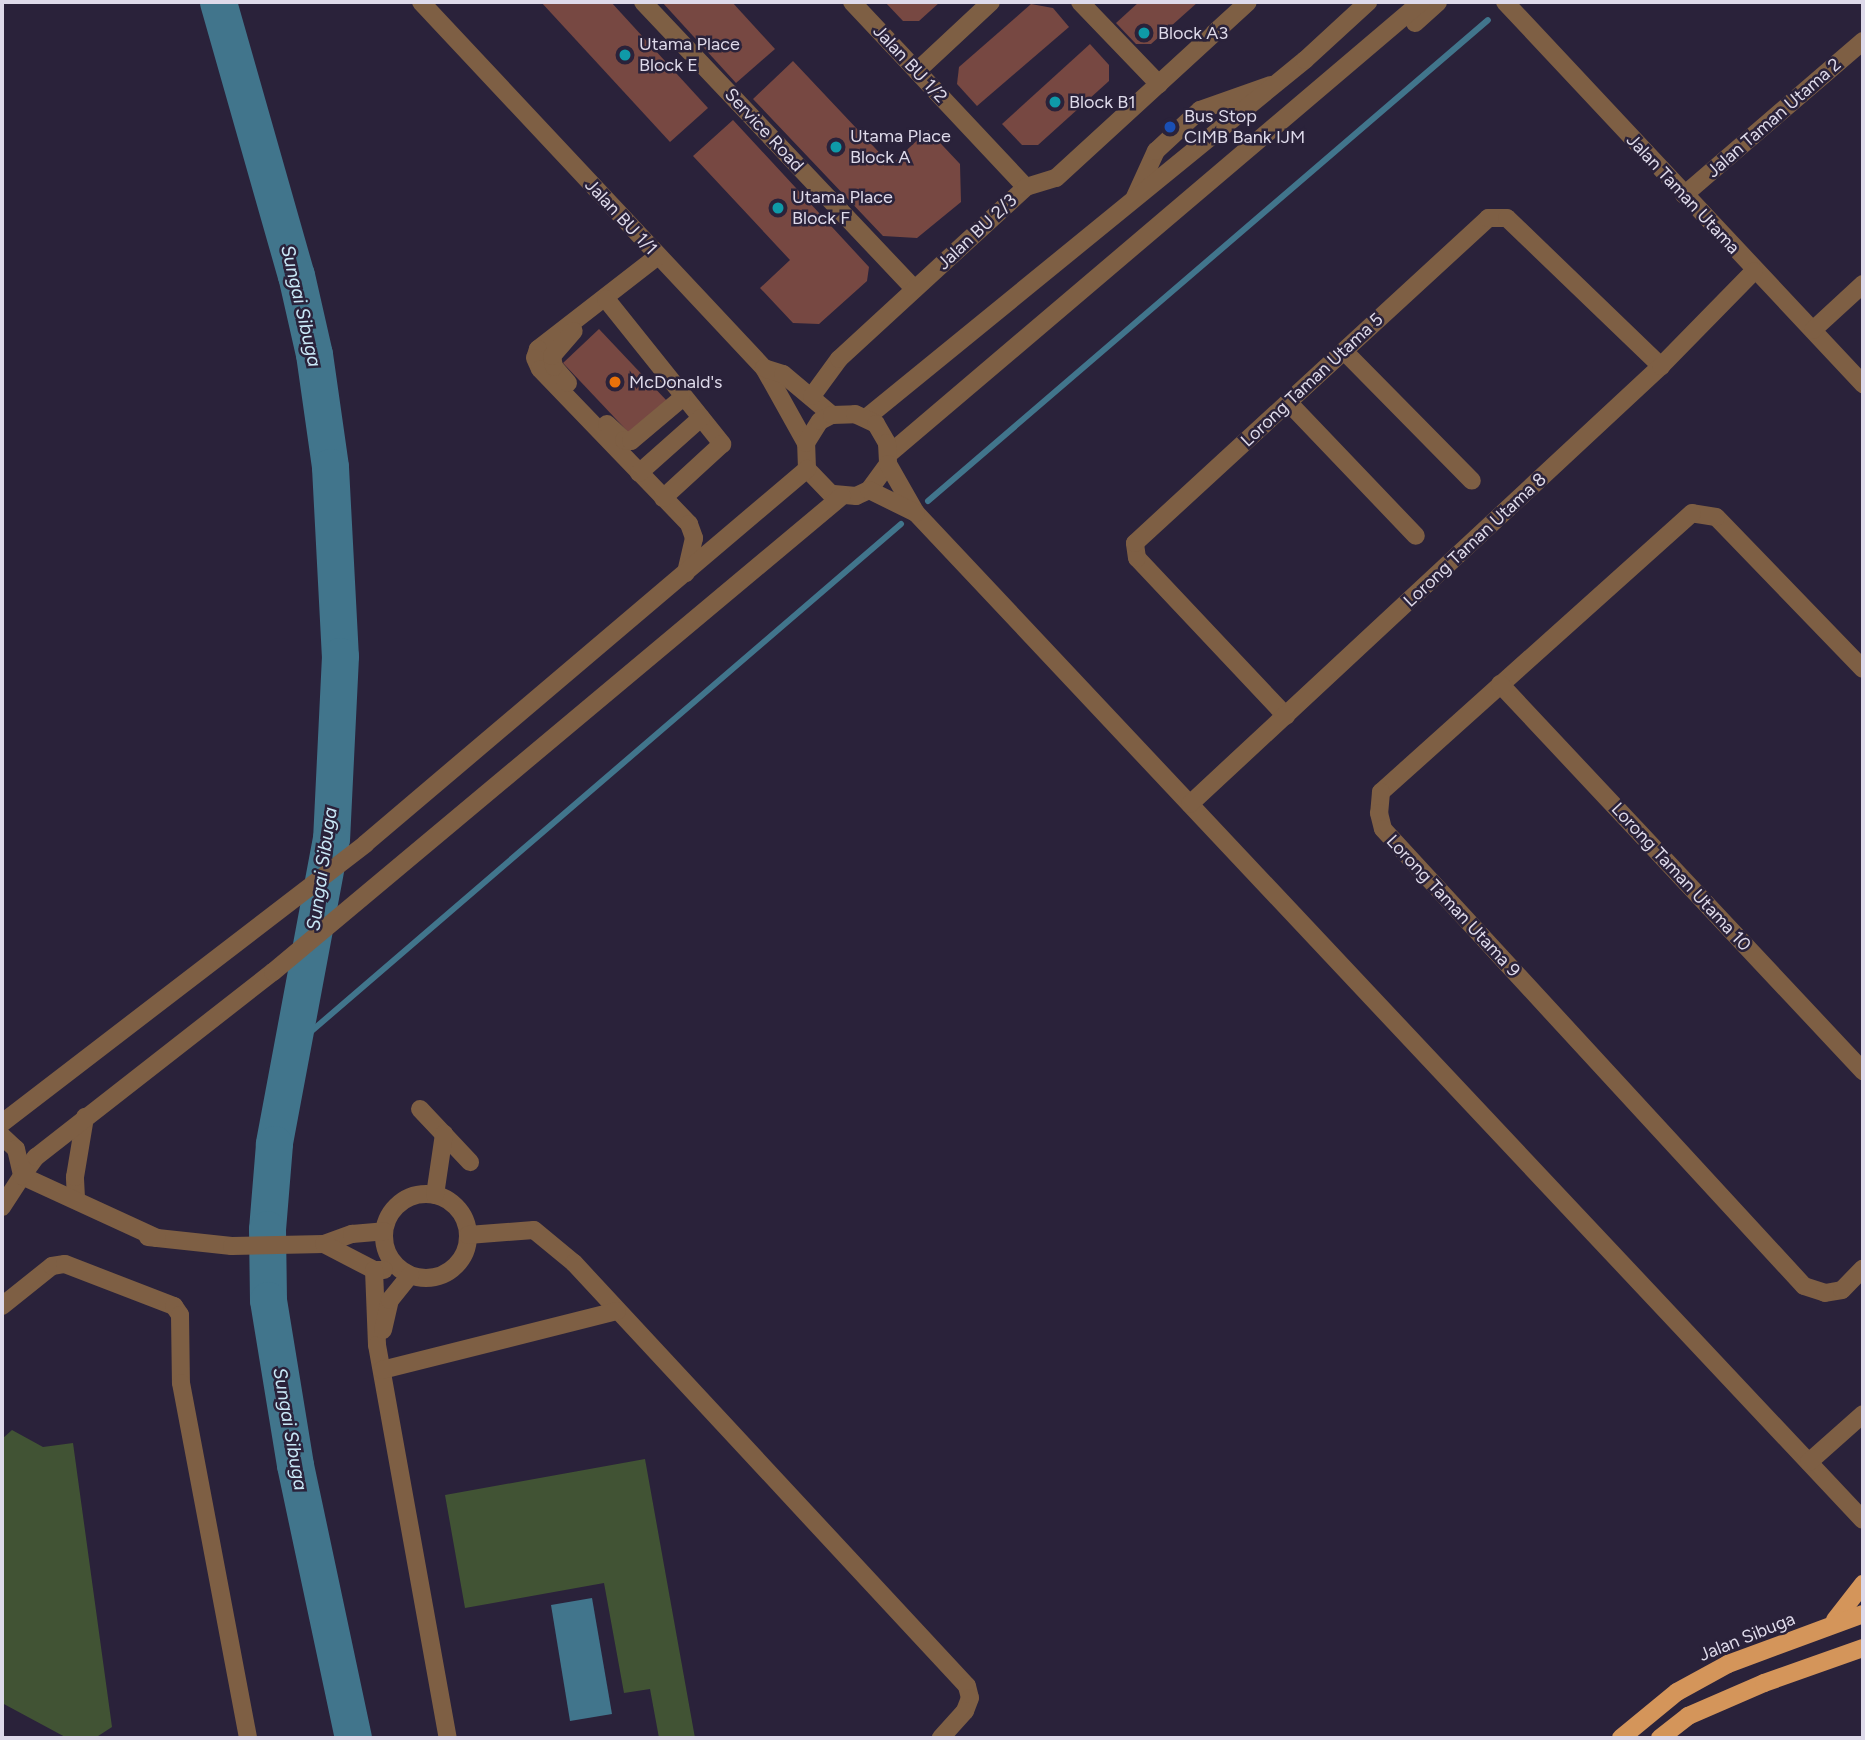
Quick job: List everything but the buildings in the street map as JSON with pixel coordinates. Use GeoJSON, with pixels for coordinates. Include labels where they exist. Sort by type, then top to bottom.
{"type":"FeatureCollection","features":[{"type":"Feature","properties":{"kind":"main road"},"geometry":{"type":"LineString","coordinates":[[1824,1629],[1845,1613],[1863,1584]]}},
{"type":"Feature","properties":{"kind":"main road","name":"Jalan Sibuga"},"geometry":{"type":"LineString","coordinates":[[1621,1738],[1676,1692],[1728,1664],[1863,1614]]}},
{"type":"Feature","properties":{"kind":"main road"},"geometry":{"type":"LineString","coordinates":[[1660,1738],[1688,1716],[1863,1648]]}},
{"type":"Feature","properties":{"kind":"street","name":"Jalan BU 1/1"},"geometry":{"type":"LineString","coordinates":[[421,2],[764,368],[806,443]]}},
{"type":"Feature","properties":{"kind":"street","name":"Service Road"},"geometry":{"type":"LineString","coordinates":[[643,2],[914,289]]}},
{"type":"Feature","properties":{"kind":"street","name":"Jalan BU 1/2"},"geometry":{"type":"LineString","coordinates":[[852,2],[1026,187]]}},
{"type":"Feature","properties":{"kind":"street"},"geometry":{"type":"LineString","coordinates":[[917,71],[991,2]]}},
{"type":"Feature","properties":{"kind":"street"},"geometry":{"type":"LineString","coordinates":[[1080,2],[1158,84]]}},
{"type":"Feature","properties":{"kind":"street","name":"Jalan BU 2/3"},"geometry":{"type":"LineString","coordinates":[[812,396],[839,359],[1026,187],[1056,178],[1248,2]]}},
{"type":"Feature","properties":{"kind":"street"},"geometry":{"type":"LineString","coordinates":[[866,418],[1277,83],[1368,2]]}},
{"type":"Feature","properties":{"kind":"street"},"geometry":{"type":"LineString","coordinates":[[869,490],[888,459],[1421,2]]}},
{"type":"Feature","properties":{"kind":"street"},"geometry":{"type":"LineString","coordinates":[[1378,40],[1404,33],[1438,2]]}},
{"type":"Feature","properties":{"kind":"street","name":"Jalan Taman Utama"},"geometry":{"type":"LineString","coordinates":[[1505,2],[1754,271],[1863,384]]}},
{"type":"Feature","properties":{"kind":"street","name":"Jalan Taman Utama 2"},"geometry":{"type":"LineString","coordinates":[[1684,195],[1863,41]]}},
{"type":"Feature","properties":{"kind":"street"},"geometry":{"type":"LineString","coordinates":[[1132,203],[1156,150],[1200,110],[1277,83]]}},
{"type":"Feature","properties":{"kind":"street","name":"Lorong Taman Utama 5"},"geometry":{"type":"LineString","coordinates":[[1286,716],[1134,553],[1135,542],[1488,218],[1507,218],[1661,366]]}},
{"type":"Feature","properties":{"kind":"street"},"geometry":{"type":"LineString","coordinates":[[658,256],[538,349],[535,358],[689,524],[694,538],[686,573]]}},
{"type":"Feature","properties":{"kind":"street","name":"Lorong Taman Utama 8"},"geometry":{"type":"LineString","coordinates":[[1190,804],[1661,366],[1754,271]]}},
{"type":"Feature","properties":{"kind":"street"},"geometry":{"type":"LineString","coordinates":[[1813,330],[1863,284]]}},
{"type":"Feature","properties":{"kind":"street"},"geometry":{"type":"LineString","coordinates":[[600,303],[552,356],[561,376],[624,440],[636,439],[681,399]]}},
{"type":"Feature","properties":{"kind":"street"},"geometry":{"type":"LineString","coordinates":[[600,303],[681,399],[719,438],[719,450],[663,498]]}},
{"type":"Feature","properties":{"kind":"street"},"geometry":{"type":"LineString","coordinates":[[1344,351],[1472,481]]}},
{"type":"Feature","properties":{"kind":"street"},"geometry":{"type":"LineString","coordinates":[[764,368],[783,374],[832,415]]}},
{"type":"Feature","properties":{"kind":"street"},"geometry":{"type":"LineString","coordinates":[[1288,402],[1416,536]]}},
{"type":"Feature","properties":{"kind":"street"},"geometry":{"type":"LineString","coordinates":[[842,496],[821,488],[807,469],[806,443],[821,421],[832,415],[866,418],[883,433],[888,459],[916,513],[1863,1520]]}},
{"type":"Feature","properties":{"kind":"street"},"geometry":{"type":"LineString","coordinates":[[639,473],[701,418]]}},
{"type":"Feature","properties":{"kind":"street"},"geometry":{"type":"LineString","coordinates":[[2,1122],[365,844],[807,469]]}},
{"type":"Feature","properties":{"kind":"street"},"geometry":{"type":"LineString","coordinates":[[2,1208],[36,1157],[273,972],[842,496],[869,490],[916,513]]}},
{"type":"Feature","properties":{"kind":"street","name":"Lorong Taman Utama 9"},"geometry":{"type":"LineString","coordinates":[[1863,670],[1716,517],[1706,512],[1692,513],[1381,792],[1379,813],[1383,830],[1804,1286],[1825,1293],[1842,1290],[1863,1268]]}},
{"type":"Feature","properties":{"kind":"street","name":"Lorong Taman Utama 10"},"geometry":{"type":"LineString","coordinates":[[1500,684],[1863,1071]]}},
{"type":"Feature","properties":{"kind":"street"},"geometry":{"type":"LineString","coordinates":[[420,1109],[470,1162]]}},
{"type":"Feature","properties":{"kind":"street"},"geometry":{"type":"LineString","coordinates":[[76,1198],[75,1177],[85,1117]]}},
{"type":"Feature","properties":{"kind":"street"},"geometry":{"type":"LineString","coordinates":[[435,1195],[444,1134]]}},
{"type":"Feature","properties":{"kind":"street"},"geometry":{"type":"LineString","coordinates":[[2,1136],[16,1149],[20,1181]]}},
{"type":"Feature","properties":{"kind":"street"},"geometry":{"type":"LineString","coordinates":[[20,1181],[76,1198],[157,1238]]}},
{"type":"Feature","properties":{"kind":"street"},"geometry":{"type":"LineString","coordinates":[[20,1181],[130,1234],[157,1238],[232,1246],[316,1244],[352,1234],[384,1231]]}},
{"type":"Feature","properties":{"kind":"street"},"geometry":{"type":"LineString","coordinates":[[316,1244],[374,1270],[438,1277],[450,1270],[466,1249],[468,1235],[459,1209],[435,1195],[421,1195],[396,1206],[384,1231],[386,1251],[404,1272]]}},
{"type":"Feature","properties":{"kind":"street"},"geometry":{"type":"LineString","coordinates":[[468,1235],[534,1230],[559,1248],[967,1686],[968,1705],[941,1738]]}},
{"type":"Feature","properties":{"kind":"street"},"geometry":{"type":"LineString","coordinates":[[2,1306],[52,1266],[65,1264],[174,1306],[180,1315],[181,1383],[248,1738]]}},
{"type":"Feature","properties":{"kind":"street"},"geometry":{"type":"LineString","coordinates":[[374,1270],[381,1364],[448,1738]]}},
{"type":"Feature","properties":{"kind":"street"},"geometry":{"type":"LineString","coordinates":[[381,1364],[390,1300],[404,1272]]}},
{"type":"Feature","properties":{"kind":"street"},"geometry":{"type":"LineString","coordinates":[[381,1364],[617,1311]]}},
{"type":"Feature","properties":{"kind":"street"},"geometry":{"type":"LineString","coordinates":[[1809,1462],[1863,1414]]}},
{"type":"Feature","properties":{"kind":"green space"},"geometry":{"type":"Polygon","coordinates":[[[12,1430],[43,1447],[73,1443],[112,1727],[95,1738],[67,1738],[2,1703],[2,1439],[12,1430]]]}},
{"type":"Feature","properties":{"kind":"green space"},"geometry":{"type":"Polygon","coordinates":[[[645,1459],[695,1738],[659,1738],[650,1689],[624,1693],[604,1583],[465,1608],[445,1495],[645,1459]]]}},
{"type":"Feature","properties":{"kind":"water"},"geometry":{"type":"Polygon","coordinates":[[[592,1598],[612,1714],[570,1721],[551,1605],[592,1598]]]}},
{"type":"Feature","properties":{"kind":"waterway","name":"Sungai Sibuga"},"geometry":{"type":"LineString","coordinates":[[218,2],[296,275],[314,354],[330,467],[340,656],[331,838],[274,1144],[267,1229],[268,1300],[295,1465],[353,1738]]}},
{"type":"Feature","properties":{"kind":"waterway"},"geometry":{"type":"LineString","coordinates":[[928,501],[1488,20]]}},
{"type":"Feature","properties":{"kind":"waterway"},"geometry":{"type":"LineString","coordinates":[[293,1047],[901,524]]}},
{"type":"Feature","properties":{"kind":"place","name":"Block A3"},"geometry":{"type":"Point","coordinates":[1144,33]}},
{"type":"Feature","properties":{"kind":"place","name":"Utama Place Block E"},"geometry":{"type":"Point","coordinates":[625,55]}},
{"type":"Feature","properties":{"kind":"place","name":"Block B1"},"geometry":{"type":"Point","coordinates":[1055,102]}},
{"type":"Feature","properties":{"kind":"place","name":"Bus Stop CIMB Bank IJM"},"geometry":{"type":"Point","coordinates":[1170,127]}},
{"type":"Feature","properties":{"kind":"place","name":"Utama Place Block A"},"geometry":{"type":"Point","coordinates":[836,147]}},
{"type":"Feature","properties":{"kind":"place","name":"Utama Place Block F"},"geometry":{"type":"Point","coordinates":[778,208]}},
{"type":"Feature","properties":{"kind":"place","name":"McDonald's"},"geometry":{"type":"Point","coordinates":[615,382]}}]}
